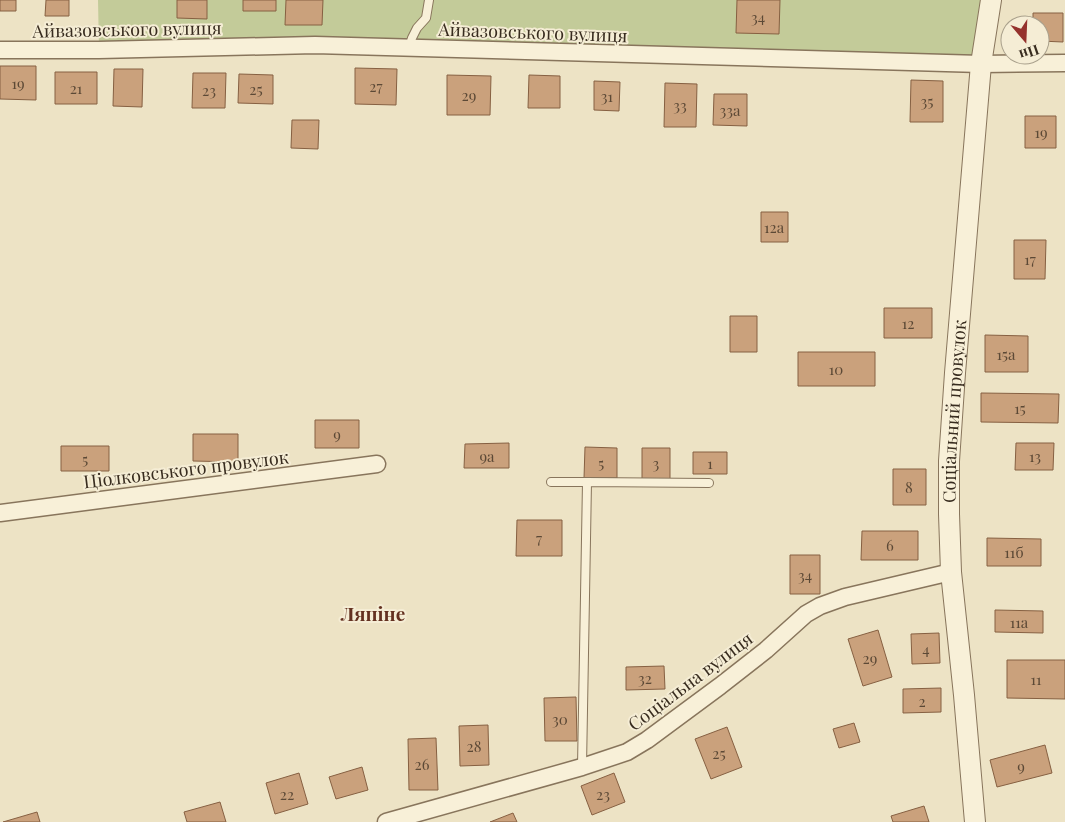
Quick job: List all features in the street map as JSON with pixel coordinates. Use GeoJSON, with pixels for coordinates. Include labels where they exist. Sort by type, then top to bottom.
{"type":"FeatureCollection","features":[{"type":"Feature","properties":{"kind":"street","name":"Соціальний провулок"},"geometry":{"type":"LineString","coordinates":[[975,822],[951,572],[949,461],[981,64],[991,0]]}},
{"type":"Feature","properties":{"kind":"street","name":"Айвазовського вулиця"},"geometry":{"type":"LineString","coordinates":[[0,50],[99,50],[316,45],[981,64],[1065,63]]}},
{"type":"Feature","properties":{"kind":"street","name":"Ціолковського провулок"},"geometry":{"type":"LineString","coordinates":[[0,513],[377,464]]}},
{"type":"Feature","properties":{"kind":"street","name":"Соціальна вулиця"},"geometry":{"type":"LineString","coordinates":[[386,822],[582,767],[626,752],[647,740],[766,650],[806,614],[820,606],[876,589],[951,572]]}},
{"type":"Feature","properties":{"kind":"lane"},"geometry":{"type":"LineString","coordinates":[[409,48],[417,28],[426,18],[429,0]]}},
{"type":"Feature","properties":{"kind":"lane"},"geometry":{"type":"LineString","coordinates":[[551,482],[709,483]]}},
{"type":"Feature","properties":{"kind":"lane"},"geometry":{"type":"LineString","coordinates":[[582,767],[587,482]]}},
{"type":"Feature","properties":{"kind":"green space"},"geometry":{"type":"Polygon","coordinates":[[[98,0],[991,0],[981,64],[409,48],[99,50],[98,0]]]}},
{"type":"Feature","properties":{"kind":"building"},"geometry":{"type":"Polygon","coordinates":[[[0,0],[16,0],[16,11],[0,11],[0,0]]]}},
{"type":"Feature","properties":{"kind":"building"},"geometry":{"type":"Polygon","coordinates":[[[46,0],[69,0],[69,16],[45,16],[46,0]]]}},
{"type":"Feature","properties":{"kind":"building"},"geometry":{"type":"Polygon","coordinates":[[[177,0],[207,0],[207,19],[177,18],[177,0]]]}},
{"type":"Feature","properties":{"kind":"building"},"geometry":{"type":"Polygon","coordinates":[[[243,0],[276,0],[276,11],[243,11],[243,0]]]}},
{"type":"Feature","properties":{"kind":"building"},"geometry":{"type":"Polygon","coordinates":[[[286,0],[323,0],[322,25],[285,25],[286,0]]]}},
{"type":"Feature","properties":{"kind":"building"},"geometry":{"type":"Polygon","coordinates":[[[737,0],[780,0],[779,34],[736,33],[737,0]]]}},
{"type":"Feature","properties":{"kind":"building"},"geometry":{"type":"Polygon","coordinates":[[[1033,13],[1063,13],[1063,42],[1050,41],[1050,15],[1033,15],[1033,13]]]}},
{"type":"Feature","properties":{"kind":"building"},"geometry":{"type":"Polygon","coordinates":[[[0,66],[36,66],[36,100],[0,99],[0,66]]]}},
{"type":"Feature","properties":{"kind":"building"},"geometry":{"type":"Polygon","coordinates":[[[355,68],[397,69],[396,105],[355,104],[355,68]]]}},
{"type":"Feature","properties":{"kind":"building"},"geometry":{"type":"Polygon","coordinates":[[[114,69],[143,69],[142,107],[113,106],[114,69]]]}},
{"type":"Feature","properties":{"kind":"building"},"geometry":{"type":"Polygon","coordinates":[[[55,72],[97,72],[97,104],[55,104],[55,72]]]}},
{"type":"Feature","properties":{"kind":"building"},"geometry":{"type":"Polygon","coordinates":[[[193,73],[226,73],[225,108],[192,108],[193,73]]]}},
{"type":"Feature","properties":{"kind":"building"},"geometry":{"type":"Polygon","coordinates":[[[239,74],[273,75],[273,104],[238,103],[239,74]]]}},
{"type":"Feature","properties":{"kind":"building"},"geometry":{"type":"Polygon","coordinates":[[[447,75],[491,76],[490,115],[447,115],[447,75]]]}},
{"type":"Feature","properties":{"kind":"building"},"geometry":{"type":"Polygon","coordinates":[[[529,75],[560,76],[560,108],[528,108],[529,75]]]}},
{"type":"Feature","properties":{"kind":"building"},"geometry":{"type":"Polygon","coordinates":[[[911,80],[943,81],[943,122],[910,122],[911,80]]]}},
{"type":"Feature","properties":{"kind":"building"},"geometry":{"type":"Polygon","coordinates":[[[594,81],[620,82],[619,111],[594,110],[594,81]]]}},
{"type":"Feature","properties":{"kind":"building"},"geometry":{"type":"Polygon","coordinates":[[[665,83],[697,84],[696,127],[664,127],[665,83]]]}},
{"type":"Feature","properties":{"kind":"building"},"geometry":{"type":"Polygon","coordinates":[[[714,94],[747,94],[747,126],[713,125],[714,94]]]}},
{"type":"Feature","properties":{"kind":"building"},"geometry":{"type":"Polygon","coordinates":[[[1025,116],[1056,116],[1056,148],[1025,148],[1025,116]]]}},
{"type":"Feature","properties":{"kind":"building"},"geometry":{"type":"Polygon","coordinates":[[[292,120],[319,120],[318,149],[291,148],[292,120]]]}},
{"type":"Feature","properties":{"kind":"building"},"geometry":{"type":"Polygon","coordinates":[[[761,212],[788,212],[788,242],[761,242],[761,212]]]}},
{"type":"Feature","properties":{"kind":"building"},"geometry":{"type":"Polygon","coordinates":[[[1014,240],[1046,240],[1045,279],[1014,279],[1014,240]]]}},
{"type":"Feature","properties":{"kind":"building"},"geometry":{"type":"Polygon","coordinates":[[[884,308],[932,308],[932,338],[884,338],[884,308]]]}},
{"type":"Feature","properties":{"kind":"building"},"geometry":{"type":"Polygon","coordinates":[[[730,316],[757,316],[757,352],[730,352],[730,316]]]}},
{"type":"Feature","properties":{"kind":"building"},"geometry":{"type":"Polygon","coordinates":[[[985,335],[1028,336],[1028,372],[985,372],[985,335]]]}},
{"type":"Feature","properties":{"kind":"building"},"geometry":{"type":"Polygon","coordinates":[[[798,352],[875,352],[875,386],[798,386],[798,352]]]}},
{"type":"Feature","properties":{"kind":"building"},"geometry":{"type":"Polygon","coordinates":[[[981,393],[1059,394],[1058,423],[981,422],[981,393]]]}},
{"type":"Feature","properties":{"kind":"building"},"geometry":{"type":"Polygon","coordinates":[[[315,420],[359,420],[359,448],[315,448],[315,420]]]}},
{"type":"Feature","properties":{"kind":"building"},"geometry":{"type":"Polygon","coordinates":[[[193,434],[238,434],[238,462],[193,461],[193,434]]]}},
{"type":"Feature","properties":{"kind":"building"},"geometry":{"type":"Polygon","coordinates":[[[509,443],[509,468],[464,468],[465,444],[509,443]]]}},
{"type":"Feature","properties":{"kind":"building"},"geometry":{"type":"Polygon","coordinates":[[[1016,443],[1054,443],[1053,470],[1015,470],[1016,443]]]}},
{"type":"Feature","properties":{"kind":"building"},"geometry":{"type":"Polygon","coordinates":[[[61,446],[109,446],[109,471],[61,471],[61,446]]]}},
{"type":"Feature","properties":{"kind":"building"},"geometry":{"type":"Polygon","coordinates":[[[585,447],[617,448],[617,478],[584,478],[585,447]]]}},
{"type":"Feature","properties":{"kind":"building"},"geometry":{"type":"Polygon","coordinates":[[[642,448],[670,448],[670,479],[642,479],[642,448]]]}},
{"type":"Feature","properties":{"kind":"building"},"geometry":{"type":"Polygon","coordinates":[[[693,452],[727,452],[727,474],[693,474],[693,452]]]}},
{"type":"Feature","properties":{"kind":"building"},"geometry":{"type":"Polygon","coordinates":[[[893,469],[926,469],[926,505],[893,505],[893,469]]]}},
{"type":"Feature","properties":{"kind":"building"},"geometry":{"type":"Polygon","coordinates":[[[517,520],[562,520],[562,556],[516,556],[517,520]]]}},
{"type":"Feature","properties":{"kind":"building"},"geometry":{"type":"Polygon","coordinates":[[[862,531],[918,531],[918,560],[861,560],[862,531]]]}},
{"type":"Feature","properties":{"kind":"building"},"geometry":{"type":"Polygon","coordinates":[[[987,538],[1041,539],[1041,566],[987,566],[987,538]]]}},
{"type":"Feature","properties":{"kind":"building"},"geometry":{"type":"Polygon","coordinates":[[[790,555],[820,555],[820,594],[790,594],[790,555]]]}},
{"type":"Feature","properties":{"kind":"building"},"geometry":{"type":"Polygon","coordinates":[[[995,610],[1043,611],[1043,633],[995,632],[995,610]]]}},
{"type":"Feature","properties":{"kind":"building"},"geometry":{"type":"Polygon","coordinates":[[[878,630],[892,677],[863,686],[848,639],[878,630]]]}},
{"type":"Feature","properties":{"kind":"building"},"geometry":{"type":"Polygon","coordinates":[[[939,633],[940,663],[912,664],[911,634],[939,633]]]}},
{"type":"Feature","properties":{"kind":"building"},"geometry":{"type":"Polygon","coordinates":[[[1007,660],[1065,660],[1065,699],[1007,698],[1007,660]]]}},
{"type":"Feature","properties":{"kind":"building"},"geometry":{"type":"Polygon","coordinates":[[[664,666],[665,689],[626,690],[626,667],[664,666]]]}},
{"type":"Feature","properties":{"kind":"building"},"geometry":{"type":"Polygon","coordinates":[[[941,688],[941,712],[903,713],[903,689],[941,688]]]}},
{"type":"Feature","properties":{"kind":"building"},"geometry":{"type":"Polygon","coordinates":[[[576,697],[577,741],[545,741],[544,698],[576,697]]]}},
{"type":"Feature","properties":{"kind":"building"},"geometry":{"type":"Polygon","coordinates":[[[854,723],[860,742],[839,748],[833,729],[854,723]]]}},
{"type":"Feature","properties":{"kind":"building"},"geometry":{"type":"Polygon","coordinates":[[[488,725],[489,765],[460,766],[459,726],[488,725]]]}},
{"type":"Feature","properties":{"kind":"building"},"geometry":{"type":"Polygon","coordinates":[[[727,727],[742,767],[711,779],[695,739],[727,727]]]}},
{"type":"Feature","properties":{"kind":"building"},"geometry":{"type":"Polygon","coordinates":[[[436,738],[438,790],[409,790],[408,739],[436,738]]]}},
{"type":"Feature","properties":{"kind":"building"},"geometry":{"type":"Polygon","coordinates":[[[1045,745],[1052,773],[997,787],[990,760],[1045,745]]]}},
{"type":"Feature","properties":{"kind":"building"},"geometry":{"type":"Polygon","coordinates":[[[362,767],[368,790],[336,799],[329,777],[362,767]]]}},
{"type":"Feature","properties":{"kind":"building"},"geometry":{"type":"Polygon","coordinates":[[[299,773],[308,804],[275,814],[266,783],[299,773]]]}},
{"type":"Feature","properties":{"kind":"building"},"geometry":{"type":"Polygon","coordinates":[[[614,773],[625,802],[592,815],[581,786],[614,773]]]}},
{"type":"Feature","properties":{"kind":"building"},"geometry":{"type":"Polygon","coordinates":[[[220,802],[226,822],[187,822],[184,812],[220,802]]]}},
{"type":"Feature","properties":{"kind":"building"},"geometry":{"type":"Polygon","coordinates":[[[924,806],[929,822],[893,822],[891,816],[924,806]]]}},
{"type":"Feature","properties":{"kind":"building"},"geometry":{"type":"Polygon","coordinates":[[[37,812],[40,822],[3,822],[37,812]]]}},
{"type":"Feature","properties":{"kind":"building"},"geometry":{"type":"Polygon","coordinates":[[[513,813],[517,822],[490,822],[513,813]]]}},
{"type":"Feature","properties":{"kind":"district","name":"Ляпіне"},"geometry":{"type":"Point","coordinates":[373,613]}}]}
